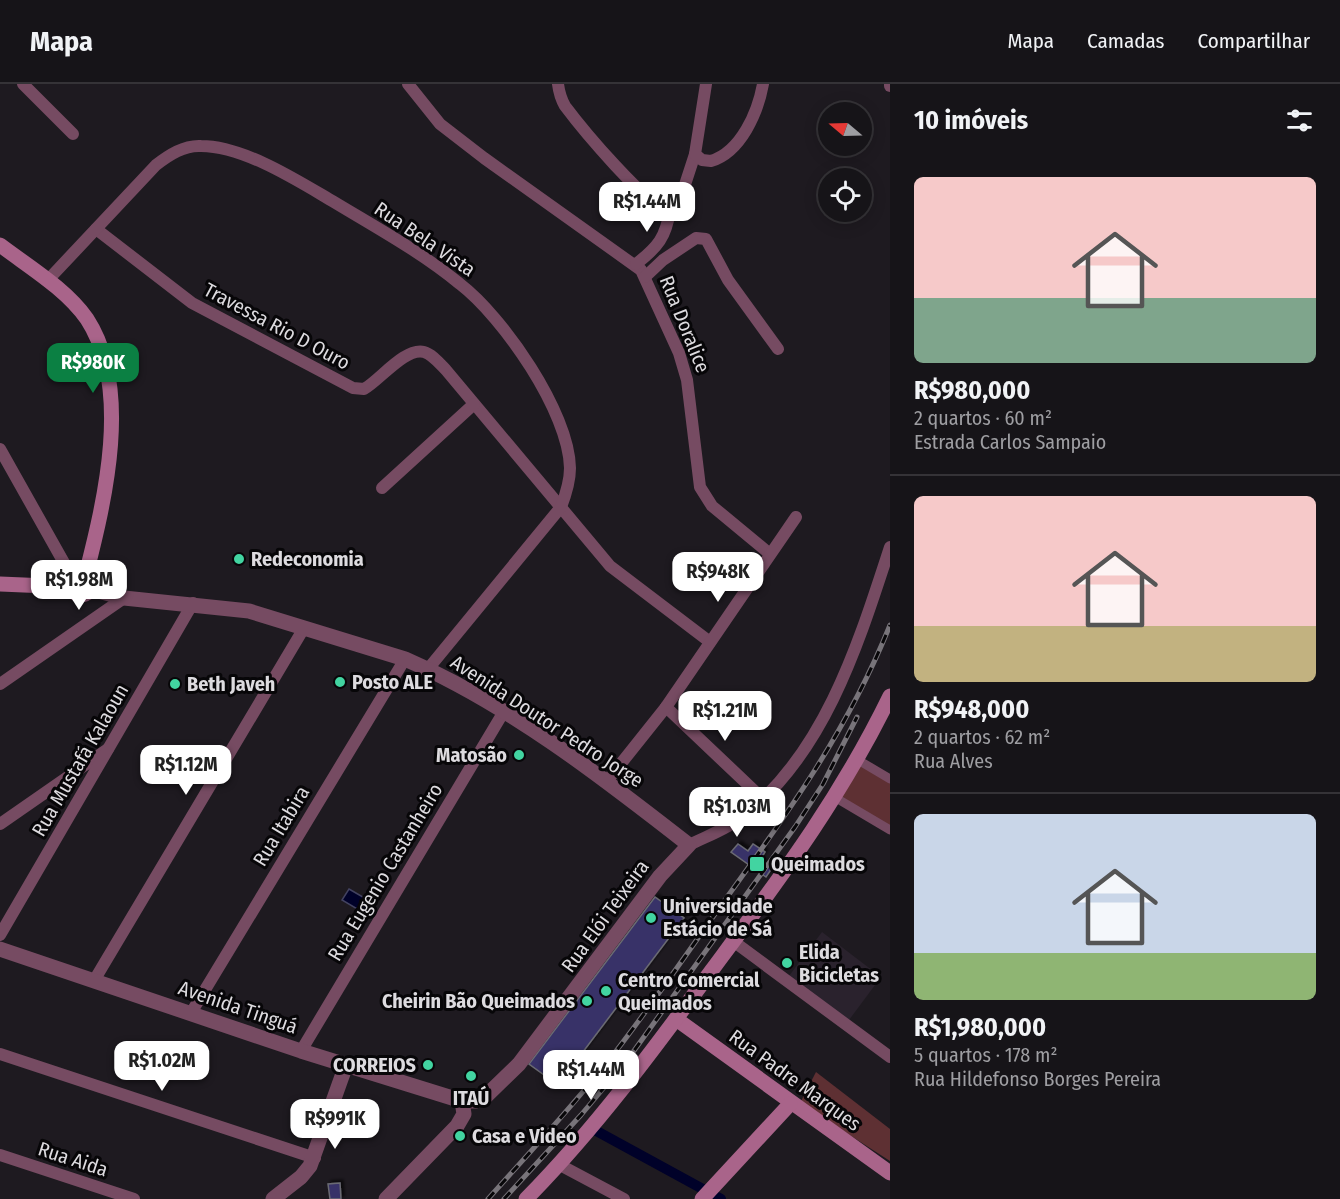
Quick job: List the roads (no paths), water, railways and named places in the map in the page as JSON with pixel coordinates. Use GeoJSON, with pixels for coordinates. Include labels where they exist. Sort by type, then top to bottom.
{"type":"FeatureCollection","features":[{"type":"Feature","properties":{"kind":"main road"},"geometry":{"type":"LineString","coordinates":[[0,245],[74,304],[97,339],[106,366],[110,399],[108,457],[101,510],[80,582]]}},
{"type":"Feature","properties":{"kind":"main road","name":"Avenida Doutor Pedro Jorge"},"geometry":{"type":"LineString","coordinates":[[0,584],[80,582]]}},
{"type":"Feature","properties":{"kind":"main road"},"geometry":{"type":"LineString","coordinates":[[526,1199],[560,1165],[676,1019],[790,867],[836,798],[890,696]]}},
{"type":"Feature","properties":{"kind":"main road","name":"Rua Padre Marques"},"geometry":{"type":"LineString","coordinates":[[676,1019],[790,1104],[890,1173]]}},
{"type":"Feature","properties":{"kind":"main road"},"geometry":{"type":"LineString","coordinates":[[702,1199],[790,1104]]}},
{"type":"Feature","properties":{"kind":"street"},"geometry":{"type":"LineString","coordinates":[[23,84],[73,134]]}},
{"type":"Feature","properties":{"kind":"street","name":"Rua Doralice"},"geometry":{"type":"LineString","coordinates":[[408,84],[449,131],[636,264],[645,276],[679,353],[687,380],[700,487],[712,506],[770,554]]}},
{"type":"Feature","properties":{"kind":"street"},"geometry":{"type":"LineString","coordinates":[[558,84],[566,106],[623,175],[661,208],[670,210]]}},
{"type":"Feature","properties":{"kind":"street"},"geometry":{"type":"LineString","coordinates":[[636,264],[652,252],[667,232],[670,210],[680,200],[695,154],[706,84]]}},
{"type":"Feature","properties":{"kind":"street"},"geometry":{"type":"LineString","coordinates":[[695,154],[702,160],[711,162],[731,147],[750,123],[764,84]]}},
{"type":"Feature","properties":{"kind":"street","name":"Rua Bela Vista"},"geometry":{"type":"LineString","coordinates":[[47,281],[156,165],[177,152],[200,146],[233,152],[304,184],[409,246],[478,300],[522,355],[542,388],[564,436],[570,466],[570,480],[561,507],[428,669]]}},
{"type":"Feature","properties":{"kind":"street","name":"Travessa Rio D Ouro"},"geometry":{"type":"LineString","coordinates":[[96,229],[192,303],[342,384],[364,389],[404,358],[423,352],[446,370],[620,575],[710,642]]}},
{"type":"Feature","properties":{"kind":"street"},"geometry":{"type":"LineString","coordinates":[[645,276],[681,247],[696,238],[705,239],[728,280],[778,349]]}},
{"type":"Feature","properties":{"kind":"street"},"geometry":{"type":"LineString","coordinates":[[382,488],[474,404]]}},
{"type":"Feature","properties":{"kind":"street"},"geometry":{"type":"LineString","coordinates":[[0,449],[80,582]]}},
{"type":"Feature","properties":{"kind":"street"},"geometry":{"type":"LineString","coordinates":[[607,781],[666,706],[796,517]]}},
{"type":"Feature","properties":{"kind":"street","name":"Rua Elói Teixeira"},"geometry":{"type":"LineString","coordinates":[[462,1101],[476,1101],[485,1097],[519,1064],[660,876],[689,845],[732,825],[763,799],[802,753],[824,714],[855,648],[890,547]]}},
{"type":"Feature","properties":{"kind":"street","name":"Avenida Doutor Pedro Jorge"},"geometry":{"type":"LineString","coordinates":[[80,582],[124,598],[249,610],[405,659],[428,669],[503,713],[607,781],[689,845]]}},
{"type":"Feature","properties":{"kind":"street"},"geometry":{"type":"LineString","coordinates":[[0,684],[124,598]]}},
{"type":"Feature","properties":{"kind":"street","name":"Rua Mustafá Kalaoun"},"geometry":{"type":"LineString","coordinates":[[0,935],[193,603]]}},
{"type":"Feature","properties":{"kind":"street"},"geometry":{"type":"LineString","coordinates":[[95,979],[304,628]]}},
{"type":"Feature","properties":{"kind":"street","name":"Rua Itabira"},"geometry":{"type":"LineString","coordinates":[[191,1013],[405,659]]}},
{"type":"Feature","properties":{"kind":"street"},"geometry":{"type":"LineString","coordinates":[[666,706],[763,799]]}},
{"type":"Feature","properties":{"kind":"street","name":"Rua Eugenio Castanheiro"},"geometry":{"type":"LineString","coordinates":[[301,1051],[503,713]]}},
{"type":"Feature","properties":{"kind":"street"},"geometry":{"type":"LineString","coordinates":[[0,824],[111,747]]}},
{"type":"Feature","properties":{"kind":"street"},"geometry":{"type":"LineString","coordinates":[[858,760],[890,779]]}},
{"type":"Feature","properties":{"kind":"street"},"geometry":{"type":"LineString","coordinates":[[836,798],[890,830]]}},
{"type":"Feature","properties":{"kind":"street"},"geometry":{"type":"LineString","coordinates":[[733,941],[890,1058]]}},
{"type":"Feature","properties":{"kind":"street","name":"Avenida Tinguá"},"geometry":{"type":"LineString","coordinates":[[0,949],[95,979],[301,1051],[462,1101]]}},
{"type":"Feature","properties":{"kind":"street"},"geometry":{"type":"LineString","coordinates":[[0,1054],[315,1158]]}},
{"type":"Feature","properties":{"kind":"street"},"geometry":{"type":"LineString","coordinates":[[273,1199],[301,1177],[315,1158],[346,1065]]}},
{"type":"Feature","properties":{"kind":"street"},"geometry":{"type":"LineString","coordinates":[[386,1199],[457,1126],[464,1114],[462,1101]]}},
{"type":"Feature","properties":{"kind":"street","name":"Rua Aida"},"geometry":{"type":"LineString","coordinates":[[0,1155],[116,1197],[134,1199]]}},
{"type":"Feature","properties":{"kind":"street"},"geometry":{"type":"LineString","coordinates":[[560,1165],[624,1199]]}},
{"type":"Feature","properties":{"kind":"water"},"geometry":{"type":"Polygon","coordinates":[[[349,889],[375,904],[369,916],[342,900],[349,889]]]}},
{"type":"Feature","properties":{"kind":"waterway"},"geometry":{"type":"LineString","coordinates":[[591,1128],[721,1199]]}},
{"type":"Feature","properties":{"kind":"railway"},"geometry":{"type":"LineString","coordinates":[[488,1199],[613,1055],[770,837],[836,735],[890,625]]}},
{"type":"Feature","properties":{"kind":"railway"},"geometry":{"type":"LineString","coordinates":[[504,1199],[581,1115],[628,1059],[795,827],[823,784],[857,717]]}},
{"type":"Feature","properties":{"kind":"place","name":"Redeconomia"},"geometry":{"type":"Point","coordinates":[239,559]}},
{"type":"Feature","properties":{"kind":"place","name":"Posto ALE"},"geometry":{"type":"Point","coordinates":[340,682]}},
{"type":"Feature","properties":{"kind":"place","name":"Beth Javeh"},"geometry":{"type":"Point","coordinates":[175,684]}},
{"type":"Feature","properties":{"kind":"place","name":"Matosão"},"geometry":{"type":"Point","coordinates":[519,755]}},
{"type":"Feature","properties":{"kind":"place","name":"Queimados"},"geometry":{"type":"Point","coordinates":[757,864]}},
{"type":"Feature","properties":{"kind":"place","name":"Universidade Estácio de Sá"},"geometry":{"type":"Point","coordinates":[651,918]}},
{"type":"Feature","properties":{"kind":"place","name":"Elida Bicicletas"},"geometry":{"type":"Point","coordinates":[787,963]}},
{"type":"Feature","properties":{"kind":"place","name":"Centro Comercial Queimados"},"geometry":{"type":"Point","coordinates":[606,991]}},
{"type":"Feature","properties":{"kind":"place","name":"Cheirin Bão Queimados"},"geometry":{"type":"Point","coordinates":[587,1001]}},
{"type":"Feature","properties":{"kind":"place","name":"CORREIOS"},"geometry":{"type":"Point","coordinates":[428,1065]}},
{"type":"Feature","properties":{"kind":"place","name":"ITAÚ"},"geometry":{"type":"Point","coordinates":[471,1076]}},
{"type":"Feature","properties":{"kind":"place","name":"Casa e Video"},"geometry":{"type":"Point","coordinates":[460,1136]}}]}
